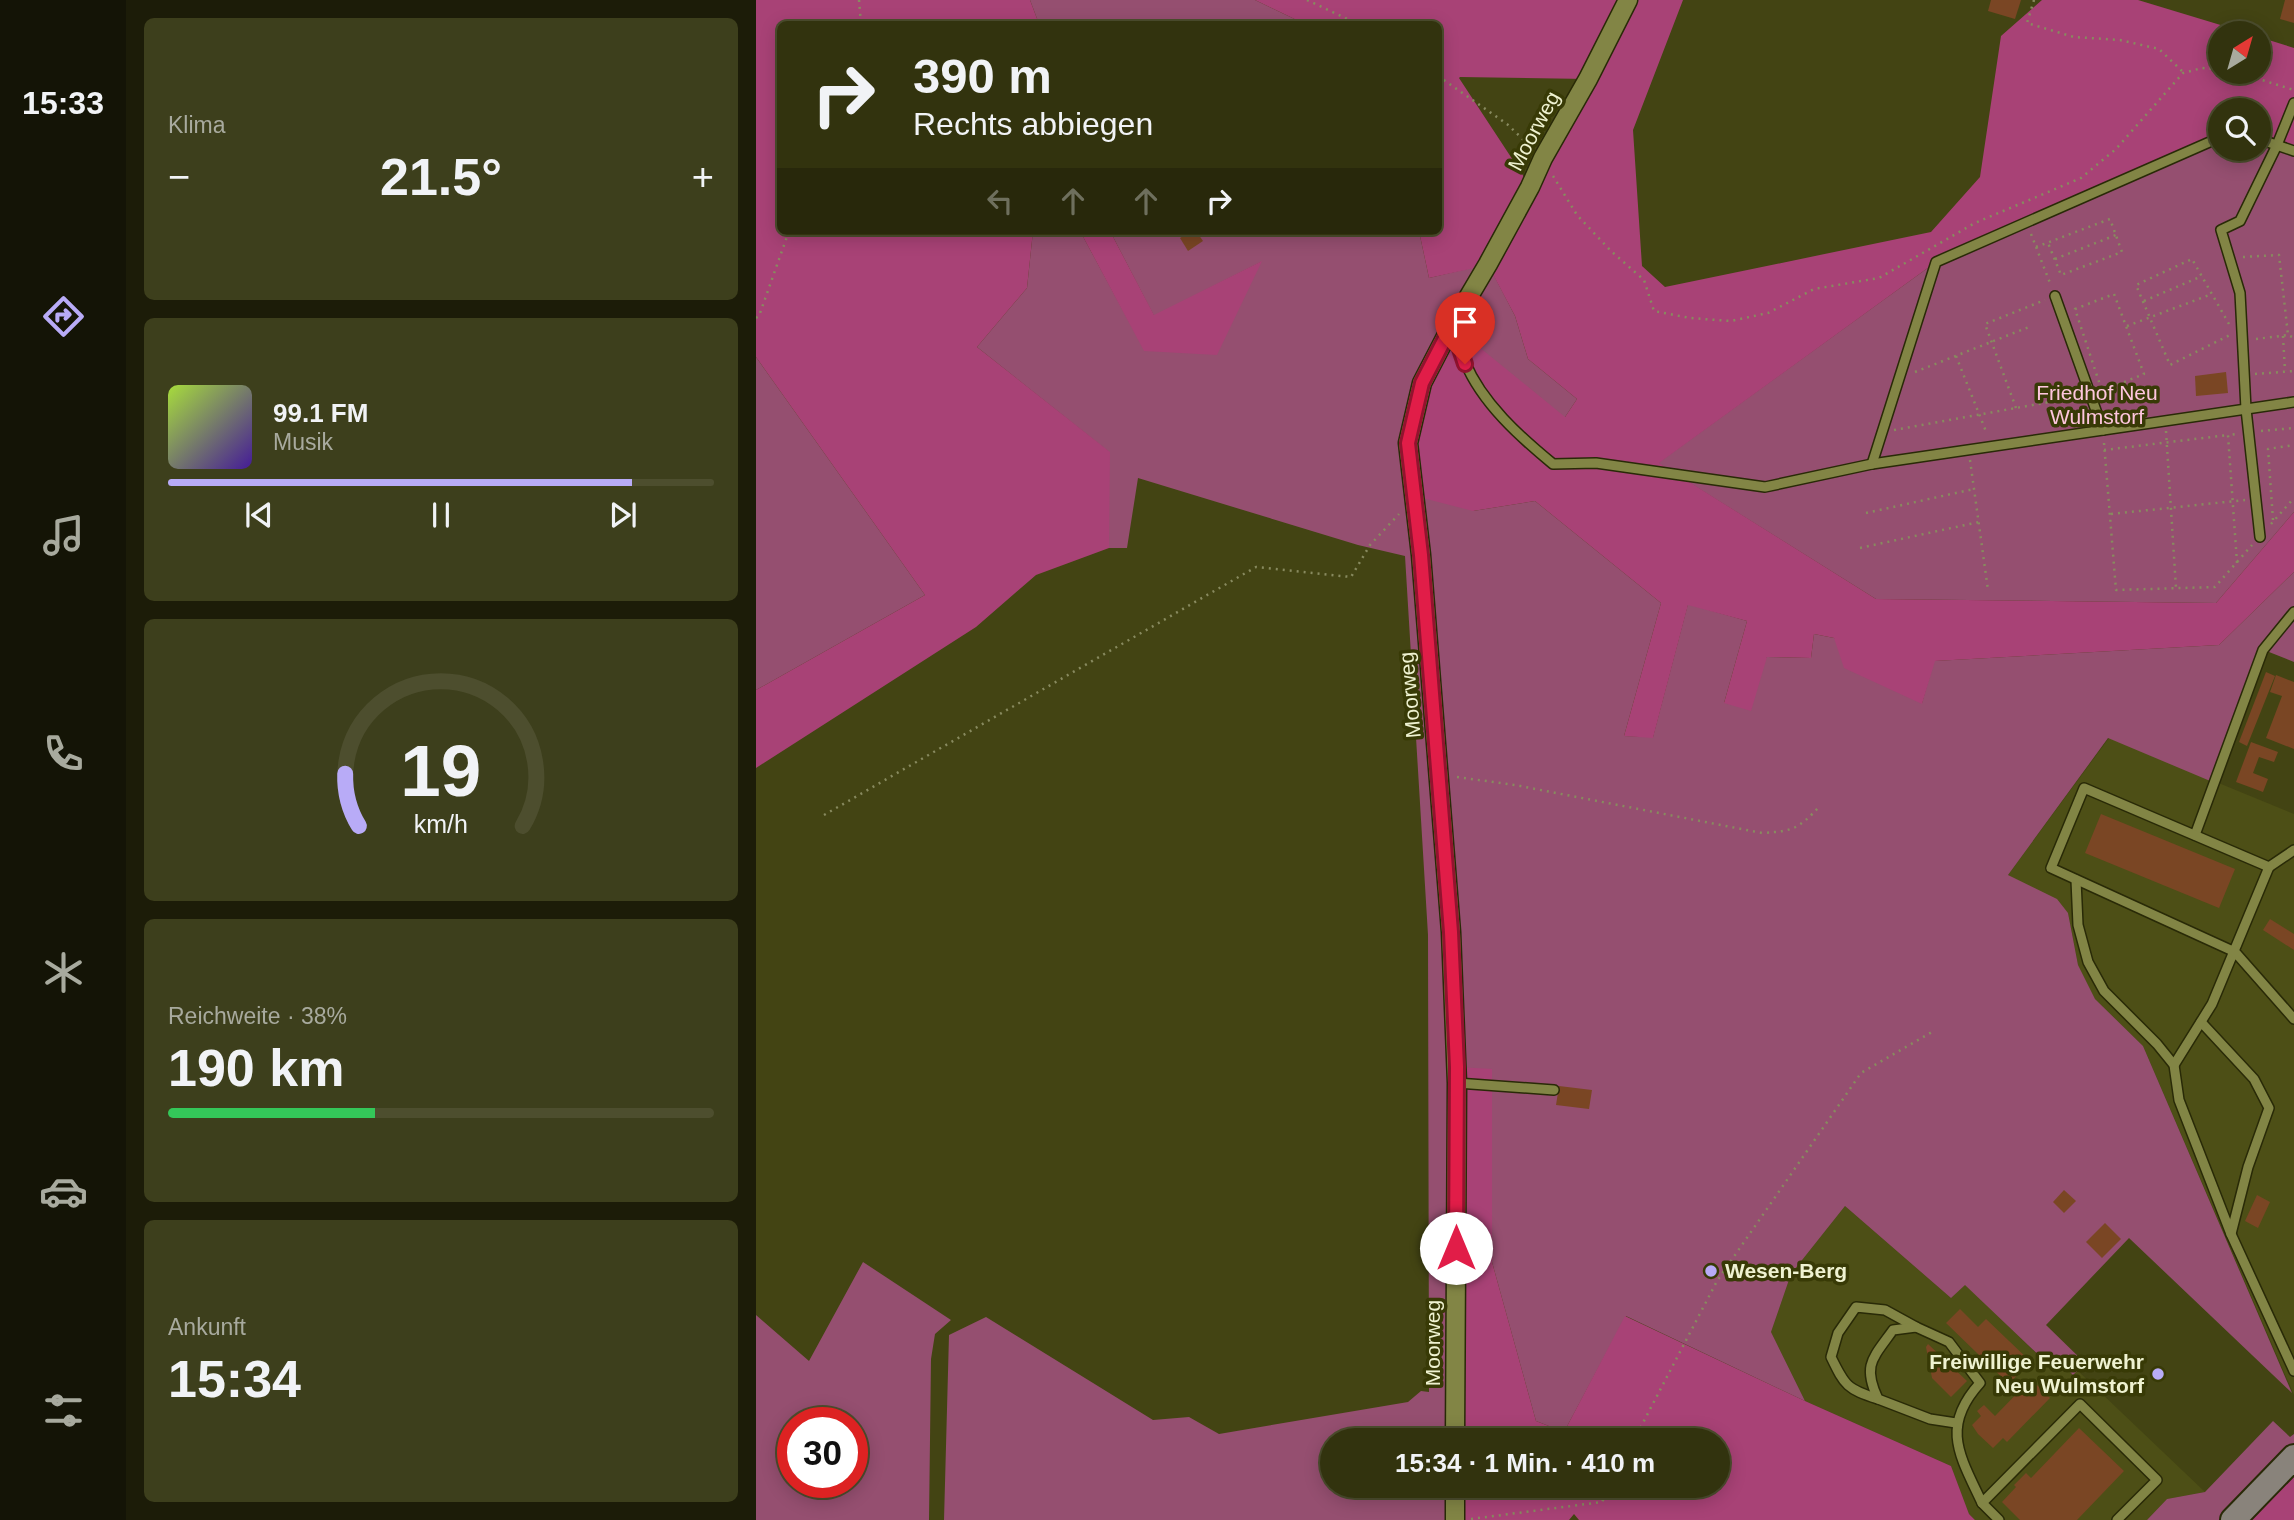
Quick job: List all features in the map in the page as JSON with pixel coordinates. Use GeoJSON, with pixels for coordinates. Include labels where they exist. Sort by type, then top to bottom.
{"type":"FeatureCollection","features":[{"type":"Feature","properties":{"kind":"main road"},"geometry":{"type":"LineString","coordinates":[[2233,1520],[2294,1457]]}},
{"type":"Feature","properties":{"kind":"street","name":"Moorweg"},"geometry":{"type":"LineString","coordinates":[[1455,1428],[1457,1083],[1451,932],[1415,496],[1408,443],[1422,383],[1530,187],[1628,0]]}},
{"type":"Feature","properties":{"kind":"street"},"geometry":{"type":"LineString","coordinates":[[1455,1498],[1455,1520]]}},
{"type":"Feature","properties":{"kind":"lane"},"geometry":{"type":"LineString","coordinates":[[2260,537],[2248,433],[2239,293],[2221,230],[2240,221],[2294,103]]}},
{"type":"Feature","properties":{"kind":"lane"},"geometry":{"type":"LineString","coordinates":[[1872,464],[1936,262],[2208,143]]}},
{"type":"Feature","properties":{"kind":"lane"},"geometry":{"type":"LineString","coordinates":[[2271,143],[2294,151]]}},
{"type":"Feature","properties":{"kind":"lane"},"geometry":{"type":"LineString","coordinates":[[2055,296],[2103,430]]}},
{"type":"Feature","properties":{"kind":"lane"},"geometry":{"type":"LineString","coordinates":[[1452,325],[1465,364],[1485,397],[1519,435],[1553,464],[1596,463],[1765,487],[1872,464],[2294,402]]}},
{"type":"Feature","properties":{"kind":"lane"},"geometry":{"type":"LineString","coordinates":[[2195,835],[2263,650],[2294,612]]}},
{"type":"Feature","properties":{"kind":"lane"},"geometry":{"type":"LineString","coordinates":[[2269,867],[2084,788],[2051,868],[2235,952],[2294,1019]]}},
{"type":"Feature","properties":{"kind":"lane"},"geometry":{"type":"LineString","coordinates":[[2174,1065],[2212,1004],[2269,867],[2294,850]]}},
{"type":"Feature","properties":{"kind":"lane"},"geometry":{"type":"LineString","coordinates":[[2076,880],[2078,925],[2088,962],[2104,991],[2174,1065],[2179,1100],[2231,1234],[2294,1371]]}},
{"type":"Feature","properties":{"kind":"lane"},"geometry":{"type":"LineString","coordinates":[[2201,1022],[2254,1079],[2269,1108],[2248,1167],[2231,1234]]}},
{"type":"Feature","properties":{"kind":"lane"},"geometry":{"type":"LineString","coordinates":[[1457,1083],[1554,1090]]}},
{"type":"Feature","properties":{"kind":"lane"},"geometry":{"type":"LineString","coordinates":[[1956,1423],[1930,1419],[1853,1391],[1841,1379],[1830,1357],[1838,1333],[1856,1307],[1885,1310],[1949,1342],[1980,1382],[1966,1398],[1956,1423],[1962,1459],[1982,1503],[1999,1520]]}},
{"type":"Feature","properties":{"kind":"lane"},"geometry":{"type":"LineString","coordinates":[[1878,1399],[1870,1382],[1871,1361],[1893,1330],[1916,1327]]}},
{"type":"Feature","properties":{"kind":"lane"},"geometry":{"type":"LineString","coordinates":[[1982,1503],[2080,1404],[2157,1480],[2118,1520]]}},
{"type":"Feature","properties":{"kind":"path"},"geometry":{"type":"LineString","coordinates":[[859,0],[861,21]]}},
{"type":"Feature","properties":{"kind":"path"},"geometry":{"type":"LineString","coordinates":[[1307,0],[1352,21]]}},
{"type":"Feature","properties":{"kind":"path"},"geometry":{"type":"LineString","coordinates":[[2034,0],[2026,23],[2074,37],[2120,40],[2159,49],[2183,73]]}},
{"type":"Feature","properties":{"kind":"path"},"geometry":{"type":"LineString","coordinates":[[1442,79],[1507,124],[1543,158],[1577,215],[1611,251],[1644,280],[1654,311],[1690,318],[1731,321],[1768,313],[1814,289],[1879,278],[1975,223],[2081,178],[2116,149],[2183,73],[2208,68]]}},
{"type":"Feature","properties":{"kind":"path"},"geometry":{"type":"LineString","coordinates":[[2272,83],[2294,90]]}},
{"type":"Feature","properties":{"kind":"path"},"geometry":{"type":"LineString","coordinates":[[2036,247],[2110,219],[2122,252],[2061,275],[2048,243]]}},
{"type":"Feature","properties":{"kind":"path"},"geometry":{"type":"LineString","coordinates":[[2016,408],[1985,324],[2055,296],[2030,233]]}},
{"type":"Feature","properties":{"kind":"path"},"geometry":{"type":"LineString","coordinates":[[756,318],[760,316],[788,235]]}},
{"type":"Feature","properties":{"kind":"path"},"geometry":{"type":"LineString","coordinates":[[2054,259],[2116,236]]}},
{"type":"Feature","properties":{"kind":"path"},"geometry":{"type":"LineString","coordinates":[[2242,257],[2279,255],[2288,335]]}},
{"type":"Feature","properties":{"kind":"path"},"geometry":{"type":"LineString","coordinates":[[2192,259],[2202,276],[2234,333],[2170,365],[2136,285],[2192,259]]}},
{"type":"Feature","properties":{"kind":"path"},"geometry":{"type":"LineString","coordinates":[[2143,301],[2202,276]]}},
{"type":"Feature","properties":{"kind":"path"},"geometry":{"type":"LineString","coordinates":[[2127,326],[2211,293]]}},
{"type":"Feature","properties":{"kind":"path"},"geometry":{"type":"LineString","coordinates":[[2114,294],[2127,326],[2144,374],[2102,391],[2075,309],[2114,294]]}},
{"type":"Feature","properties":{"kind":"path"},"geometry":{"type":"LineString","coordinates":[[1899,378],[2029,327]]}},
{"type":"Feature","properties":{"kind":"path"},"geometry":{"type":"LineString","coordinates":[[2248,340],[2288,335],[2294,338]]}},
{"type":"Feature","properties":{"kind":"path"},"geometry":{"type":"LineString","coordinates":[[2283,336],[2285,372]]}},
{"type":"Feature","properties":{"kind":"path"},"geometry":{"type":"LineString","coordinates":[[1956,356],[1992,446]]}},
{"type":"Feature","properties":{"kind":"path"},"geometry":{"type":"LineString","coordinates":[[2252,374],[2294,371]]}},
{"type":"Feature","properties":{"kind":"path"},"geometry":{"type":"LineString","coordinates":[[1883,432],[2091,395]]}},
{"type":"Feature","properties":{"kind":"path"},"geometry":{"type":"LineString","coordinates":[[2165,421],[2176,588]]}},
{"type":"Feature","properties":{"kind":"path"},"geometry":{"type":"LineString","coordinates":[[2104,450],[2294,428]]}},
{"type":"Feature","properties":{"kind":"path"},"geometry":{"type":"LineString","coordinates":[[2103,430],[2116,590],[2215,587],[2294,498]]}},
{"type":"Feature","properties":{"kind":"path"},"geometry":{"type":"LineString","coordinates":[[2228,435],[2237,563]]}},
{"type":"Feature","properties":{"kind":"path"},"geometry":{"type":"LineString","coordinates":[[2273,522],[2268,449],[2294,445]]}},
{"type":"Feature","properties":{"kind":"path"},"geometry":{"type":"LineString","coordinates":[[1968,450],[1988,590]]}},
{"type":"Feature","properties":{"kind":"path"},"geometry":{"type":"LineString","coordinates":[[1866,513],[1974,489]]}},
{"type":"Feature","properties":{"kind":"path"},"geometry":{"type":"LineString","coordinates":[[824,815],[1256,567],[1351,577],[1370,545],[1415,496]]}},
{"type":"Feature","properties":{"kind":"path"},"geometry":{"type":"LineString","coordinates":[[2110,514],[2256,498]]}},
{"type":"Feature","properties":{"kind":"path"},"geometry":{"type":"LineString","coordinates":[[1860,548],[1979,522]]}},
{"type":"Feature","properties":{"kind":"path"},"geometry":{"type":"LineString","coordinates":[[1439,775],[1515,785],[1762,833],[1788,831],[1802,824],[1820,806]]}},
{"type":"Feature","properties":{"kind":"path"},"geometry":{"type":"LineString","coordinates":[[1640,1428],[1717,1281],[1861,1073],[1933,1032]]}},
{"type":"Feature","properties":{"kind":"path"},"geometry":{"type":"LineString","coordinates":[[1467,1520],[1602,1502],[1604,1498]]}},
{"type":"Feature","properties":{"kind":"shaded area"},"geometry":{"type":"Polygon","coordinates":[[[756,0],[1030,0],[1038,21],[777,21],[777,235],[1033,235],[1027,288],[977,347],[1110,452],[1109,548],[1036,575],[976,627],[756,768],[756,690],[925,595],[756,357],[756,0]]]}},
{"type":"Feature","properties":{"kind":"shaded area"},"geometry":{"type":"Polygon","coordinates":[[[1255,0],[1683,0],[1633,130],[1642,266],[1665,287],[1931,232],[1980,177],[2001,36],[2042,0],[2138,0],[2208,21],[2208,84],[2272,84],[2272,41],[2294,48],[2294,151],[2271,143],[2271,98],[2208,98],[2208,143],[1936,262],[1659,463],[1876,599],[2216,603],[2294,512],[2294,572],[2219,645],[1935,661],[1922,704],[1844,668],[1834,638],[1814,634],[1811,658],[1767,657],[1751,711],[1724,703],[1747,621],[1688,605],[1653,738],[1624,736],[1661,603],[1535,501],[1473,511],[1415,496],[1408,443],[1452,325],[1565,417],[1577,399],[1528,359],[1515,316],[1488,265],[1429,278],[1420,235],[1442,235],[1442,21],[1299,21],[1255,0]],[[1459,78],[1530,186],[1588,79],[1459,78]]]}},
{"type":"Feature","properties":{"kind":"shaded area"},"geometry":{"type":"Polygon","coordinates":[[[1082,235],[1112,235],[1154,315],[1262,261],[1217,355],[1144,351],[1082,235]]]}},
{"type":"Feature","properties":{"kind":"shaded area"},"geometry":{"type":"Polygon","coordinates":[[[2109,738],[2294,814],[2294,1395],[2143,1046],[2095,999],[2078,965],[2068,913],[2008,875],[2109,738]]]}},
{"type":"Feature","properties":{"kind":"shaded area"},"geometry":{"type":"Polygon","coordinates":[[[1457,1067],[1492,1069],[1492,1262],[1536,1421],[1554,1428],[1455,1428],[1457,1067]]]}},
{"type":"Feature","properties":{"kind":"shaded area"},"geometry":{"type":"Polygon","coordinates":[[[1845,1206],[1951,1298],[1965,1284],[2046,1363],[2054,1356],[2073,1375],[2078,1371],[2205,1492],[2167,1499],[2147,1520],[1975,1520],[1969,1514],[1951,1466],[1805,1401],[1771,1332],[1791,1274],[1845,1206]]]}},
{"type":"Feature","properties":{"kind":"shaded area"},"geometry":{"type":"Polygon","coordinates":[[[1625,1316],[1951,1466],[1969,1514],[1975,1520],[1579,1520],[1574,1514],[1569,1520],[1455,1520],[1455,1498],[1730,1498],[1730,1428],[1566,1428],[1625,1316]]]}},
{"type":"Feature","properties":{"kind":"shaded area"},"geometry":{"type":"Polygon","coordinates":[[[2294,1458],[2294,1520],[2233,1520],[2294,1458]]]}},
{"type":"Feature","properties":{"kind":"green space"},"geometry":{"type":"Polygon","coordinates":[[[1030,0],[1255,0],[1299,21],[1038,21],[1030,0]]]}},
{"type":"Feature","properties":{"kind":"green space","name":"Friedhof Neu Wulmstorf"},"geometry":{"type":"Polygon","coordinates":[[[2208,143],[2208,161],[2271,161],[2271,143],[2294,151],[2294,512],[2216,603],[1876,599],[1658,463],[1936,262],[2208,143]]]}},
{"type":"Feature","properties":{"kind":"green space"},"geometry":{"type":"Polygon","coordinates":[[[1033,235],[1082,235],[1145,351],[1261,262],[1154,316],[1112,235],[1420,235],[1429,278],[1488,264],[1515,316],[1528,359],[1577,399],[1565,417],[1473,511],[1535,501],[1661,603],[1624,736],[1653,737],[1688,604],[1747,621],[1724,703],[1767,657],[1811,658],[1814,634],[1834,638],[1922,703],[1934,661],[2219,645],[2294,572],[2294,662],[2264,650],[2215,783],[2108,738],[2008,875],[2057,899],[2068,913],[2078,965],[2095,999],[2143,1046],[2292,1393],[2129,1238],[2046,1325],[2085,1363],[2073,1375],[2054,1356],[2047,1363],[1965,1285],[1951,1298],[1845,1206],[1791,1274],[1771,1332],[1805,1401],[1626,1316],[1566,1428],[1554,1428],[1536,1421],[1492,1262],[1492,1069],[1456,1428],[1320,1428],[1320,1498],[1455,1498],[1455,1520],[944,1520],[949,1335],[986,1317],[1153,1420],[1189,1417],[1219,1434],[1408,1402],[1421,1391],[1429,1392],[1428,935],[1405,556],[1358,545],[1138,478],[1127,548],[1109,548],[1109,452],[977,347],[1027,288],[1033,235]]]}},
{"type":"Feature","properties":{"kind":"green space"},"geometry":{"type":"Polygon","coordinates":[[[756,357],[925,595],[756,690],[756,357]]]}},
{"type":"Feature","properties":{"kind":"green space"},"geometry":{"type":"Polygon","coordinates":[[[863,1262],[951,1320],[935,1334],[931,1359],[929,1520],[756,1520],[756,1315],[809,1361],[863,1262]]]}},
{"type":"Feature","properties":{"kind":"green space"},"geometry":{"type":"Polygon","coordinates":[[[2273,1421],[2290,1437],[2294,1434],[2294,1458],[2233,1520],[2147,1520],[2167,1499],[2205,1492],[2273,1421]]]}},
{"type":"Feature","properties":{"kind":"building"},"geometry":{"type":"Polygon","coordinates":[[[1991,0],[2021,0],[2015,19],[1988,11],[1991,0]]]}},
{"type":"Feature","properties":{"kind":"building"},"geometry":{"type":"Polygon","coordinates":[[[2285,0],[2294,0],[2294,23],[2280,19],[2285,0]]]}},
{"type":"Feature","properties":{"kind":"building"},"geometry":{"type":"Polygon","coordinates":[[[1185,235],[1199,235],[1203,241],[1188,251],[1180,238],[1185,235]]]}},
{"type":"Feature","properties":{"kind":"building"},"geometry":{"type":"Polygon","coordinates":[[[2226,372],[2228,393],[2196,396],[2195,376],[2226,372]]]}},
{"type":"Feature","properties":{"kind":"building"},"geometry":{"type":"Polygon","coordinates":[[[2266,672],[2275,676],[2247,746],[2239,742],[2266,672]]]}},
{"type":"Feature","properties":{"kind":"building"},"geometry":{"type":"Polygon","coordinates":[[[2276,675],[2294,682],[2294,749],[2266,738],[2282,696],[2270,692],[2276,675]]]}},
{"type":"Feature","properties":{"kind":"building"},"geometry":{"type":"Polygon","coordinates":[[[2251,742],[2278,752],[2274,762],[2259,757],[2253,773],[2268,779],[2263,792],[2236,782],[2251,742]]]}},
{"type":"Feature","properties":{"kind":"building"},"geometry":{"type":"Polygon","coordinates":[[[2101,814],[2235,869],[2219,908],[2085,853],[2101,814]]]}},
{"type":"Feature","properties":{"kind":"building"},"geometry":{"type":"Polygon","coordinates":[[[2270,919],[2294,934],[2294,950],[2263,930],[2270,919]]]}},
{"type":"Feature","properties":{"kind":"building"},"geometry":{"type":"Polygon","coordinates":[[[1559,1086],[1592,1090],[1589,1109],[1556,1105],[1559,1086]]]}},
{"type":"Feature","properties":{"kind":"building"},"geometry":{"type":"Polygon","coordinates":[[[2064,1190],[2076,1201],[2064,1213],[2053,1202],[2064,1190]]]}},
{"type":"Feature","properties":{"kind":"building"},"geometry":{"type":"Polygon","coordinates":[[[2257,1195],[2270,1202],[2258,1228],[2245,1221],[2257,1195]]]}},
{"type":"Feature","properties":{"kind":"building"},"geometry":{"type":"Polygon","coordinates":[[[2105,1223],[2121,1239],[2102,1258],[2086,1242],[2105,1223]]]}},
{"type":"Feature","properties":{"kind":"building"},"geometry":{"type":"Polygon","coordinates":[[[1960,1309],[1978,1327],[1986,1319],[2030,1361],[2009,1384],[1946,1323],[1960,1309]]]}},
{"type":"Feature","properties":{"kind":"building"},"geometry":{"type":"Polygon","coordinates":[[[1928,1344],[1967,1381],[1951,1397],[1932,1378],[1926,1347],[1928,1344]]]}},
{"type":"Feature","properties":{"kind":"building"},"geometry":{"type":"Polygon","coordinates":[[[2031,1379],[2050,1398],[2007,1442],[2003,1438],[1993,1448],[1972,1425],[1981,1416],[1977,1411],[1984,1405],[1995,1416],[2031,1379]]]}},
{"type":"Feature","properties":{"kind":"building"},"geometry":{"type":"Polygon","coordinates":[[[2079,1428],[2124,1471],[2077,1520],[2020,1520],[2002,1502],[2026,1473],[2031,1478],[2079,1428]]]}},
{"type":"Feature","properties":{"kind":"place","name":"Wesen-Berg"},"geometry":{"type":"Point","coordinates":[1711,1271]}},
{"type":"Feature","properties":{"kind":"place","name":"Freiwillige Feuerwehr Neu Wulmstorf"},"geometry":{"type":"Point","coordinates":[2158,1374]}},
{"type":"Feature","properties":{"kind":"route"},"geometry":{"type":"LineString","coordinates":[[1456,1248],[1457,1067],[1451,932],[1421,555],[1408,443],[1422,383],[1452,325],[1465,364]]}}]}
